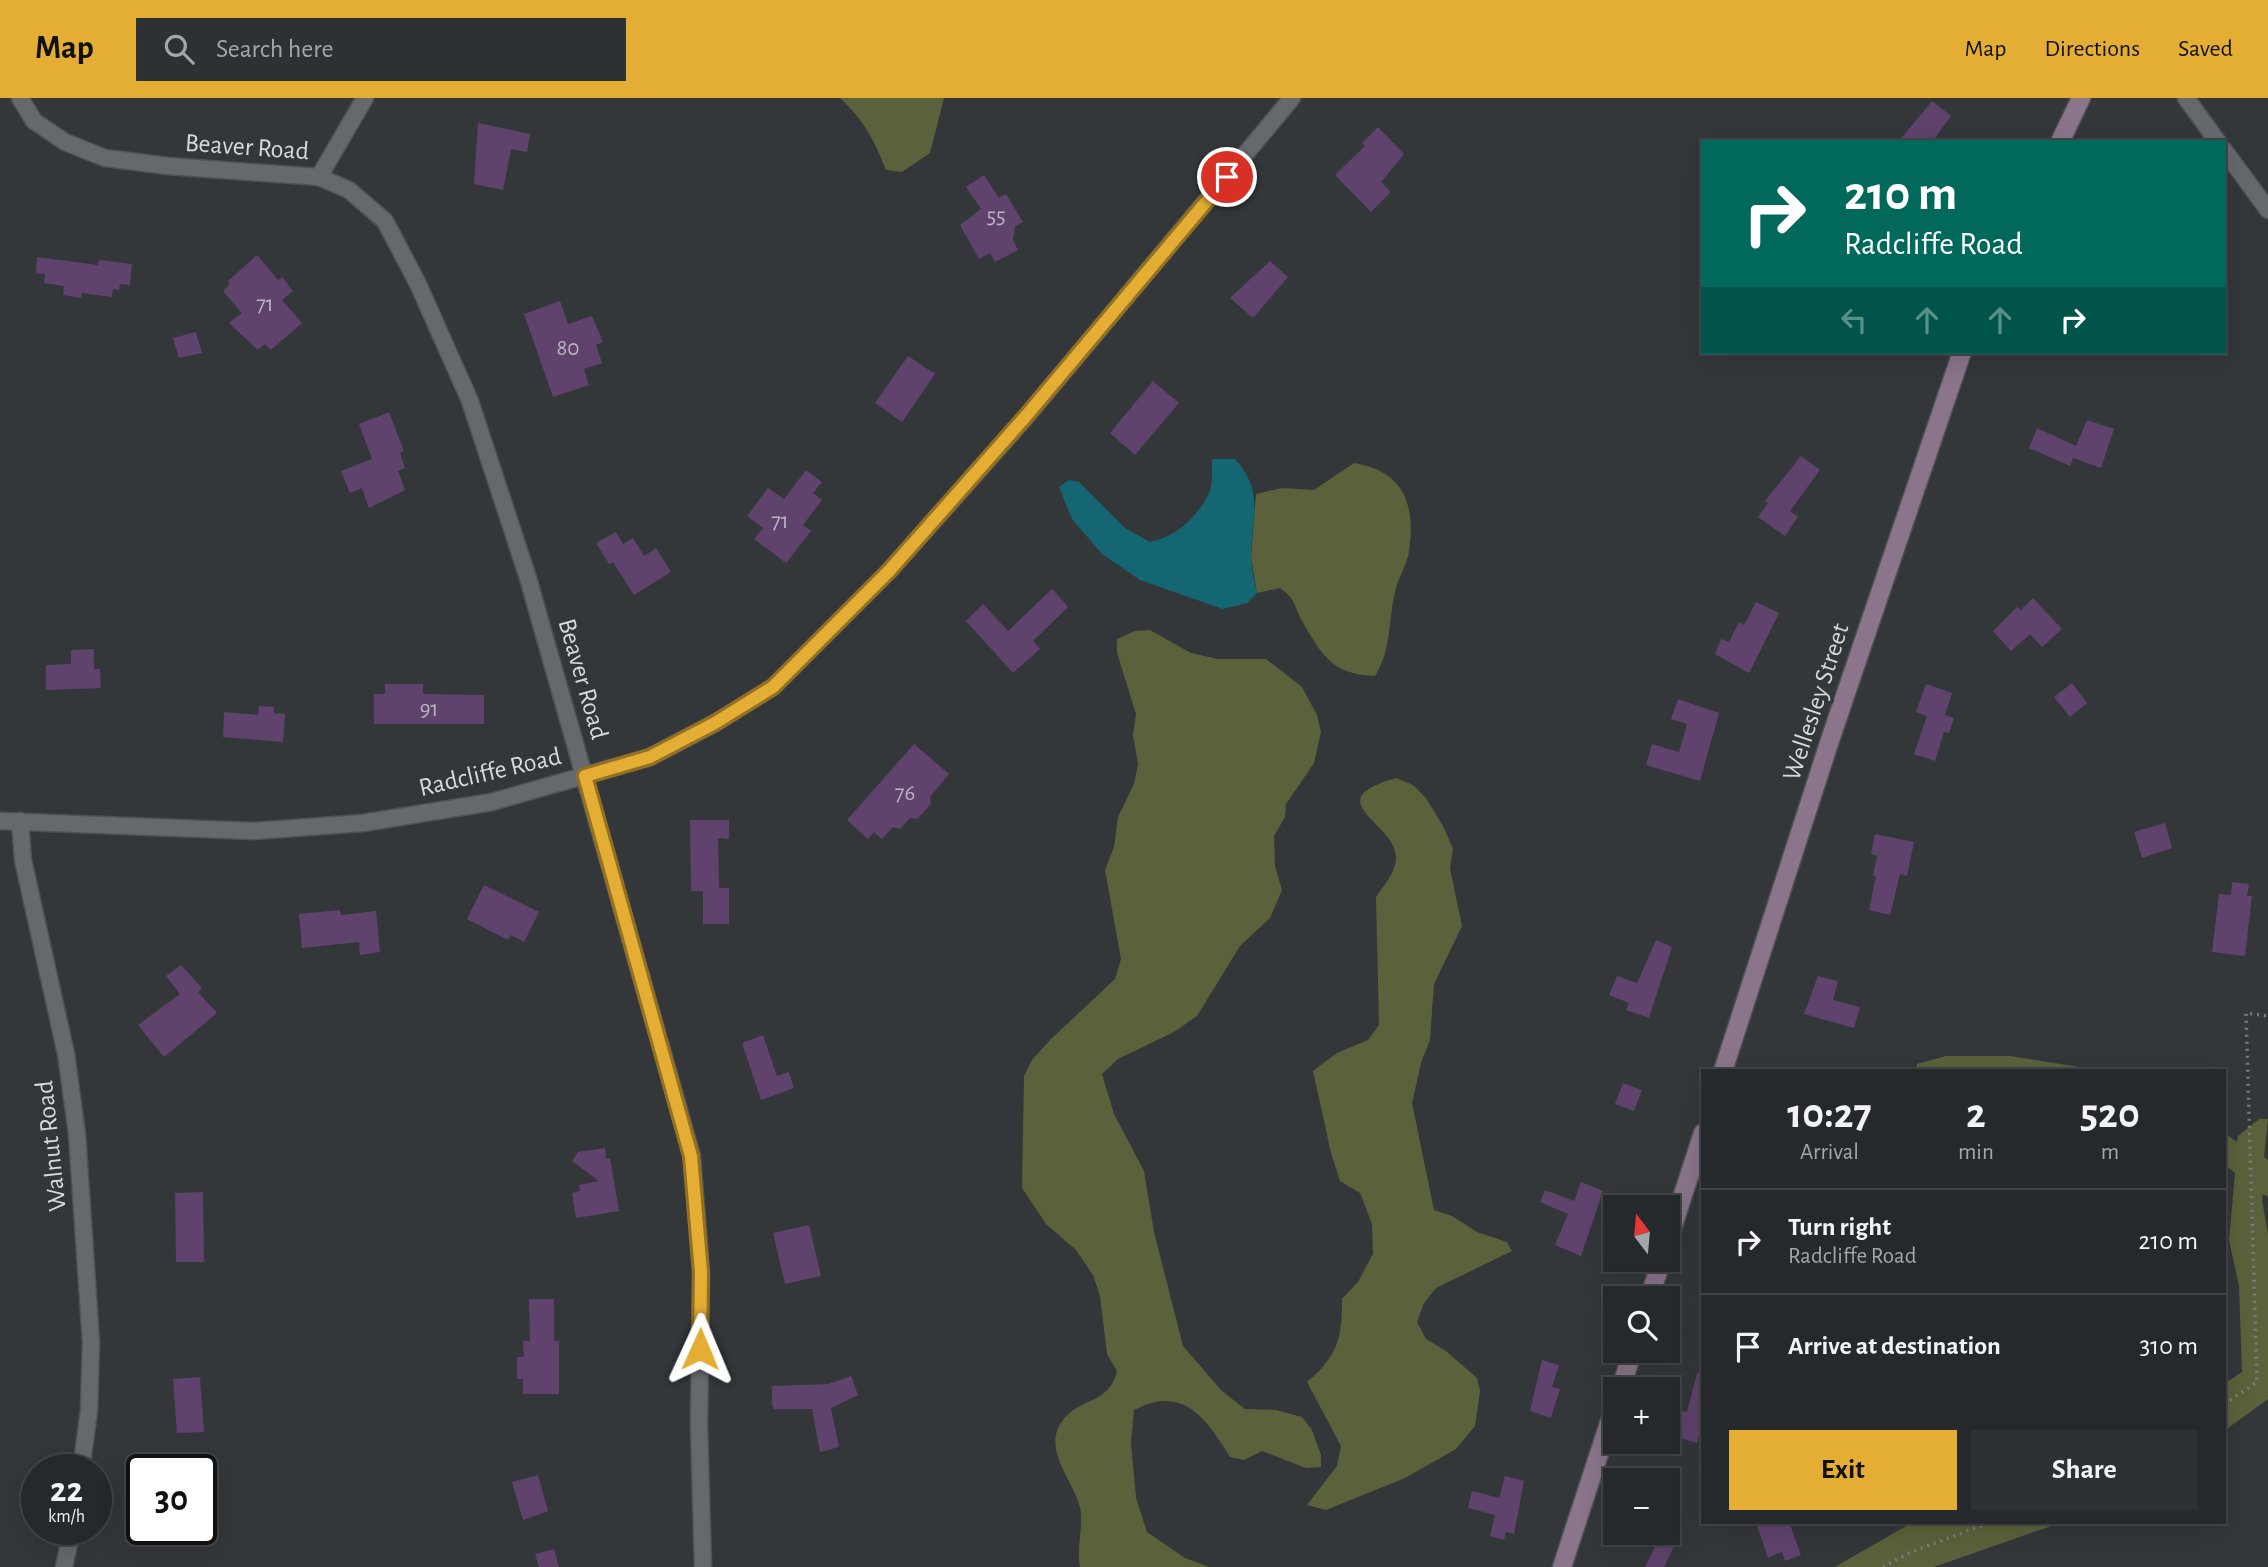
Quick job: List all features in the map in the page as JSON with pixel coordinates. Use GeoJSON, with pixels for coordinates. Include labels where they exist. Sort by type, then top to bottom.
{"type":"FeatureCollection","features":[{"type":"Feature","properties":{"kind":"main road"},"geometry":{"type":"LineString","coordinates":[[2061,140],[2081,98]]}},
{"type":"Feature","properties":{"kind":"main road","name":"Wellesley Street"},"geometry":{"type":"LineString","coordinates":[[1724,1069],[1835,727],[1961,354]]}},
{"type":"Feature","properties":{"kind":"main road"},"geometry":{"type":"LineString","coordinates":[[1680,1204],[1701,1139]]}},
{"type":"Feature","properties":{"kind":"main road"},"geometry":{"type":"LineString","coordinates":[[1562,1567],[1603,1442]]}},
{"type":"Feature","properties":{"kind":"street","name":"Beaver Road"},"geometry":{"type":"LineString","coordinates":[[20,98],[34,121],[65,142],[105,158],[169,166],[319,177],[349,191],[385,221],[418,284],[470,401],[524,565],[691,1156],[701,1272],[699,1426],[703,1567]]}},
{"type":"Feature","properties":{"kind":"street"},"geometry":{"type":"LineString","coordinates":[[319,177],[365,98]]}},
{"type":"Feature","properties":{"kind":"street","name":"Radcliffe Road"},"geometry":{"type":"LineString","coordinates":[[0,821],[253,831],[363,823],[492,802],[585,776],[650,757],[715,723],[773,687],[889,571],[989,458],[1292,98]]}},
{"type":"Feature","properties":{"kind":"street"},"geometry":{"type":"LineString","coordinates":[[2186,98],[2217,140]]}},
{"type":"Feature","properties":{"kind":"street"},"geometry":{"type":"LineString","coordinates":[[2226,153],[2268,210]]}},
{"type":"Feature","properties":{"kind":"street","name":"Walnut Road"},"geometry":{"type":"LineString","coordinates":[[20,821],[23,860],[66,1054],[77,1134],[92,1342],[89,1410],[83,1454]]}},
{"type":"Feature","properties":{"kind":"street"},"geometry":{"type":"LineString","coordinates":[[64,1567],[69,1545]]}},
{"type":"Feature","properties":{"kind":"path"},"geometry":{"type":"LineString","coordinates":[[2226,1403],[2257,1382],[2246,1013],[2268,1016]]}},
{"type":"Feature","properties":{"kind":"path"},"geometry":{"type":"LineString","coordinates":[[1883,1567],[1911,1552],[1986,1524]]}},
{"type":"Feature","properties":{"kind":"green space"},"geometry":{"type":"Polygon","coordinates":[[[840,98],[944,98],[930,153],[902,172],[886,170],[868,131],[840,98]]]}},
{"type":"Feature","properties":{"kind":"green space"},"geometry":{"type":"Polygon","coordinates":[[[1354,463],[1384,473],[1395,482],[1408,504],[1410,518],[1408,556],[1395,592],[1384,656],[1375,676],[1348,672],[1329,660],[1315,643],[1292,599],[1280,588],[1257,593],[1251,557],[1256,494],[1282,488],[1314,490],[1354,463]]]}},
{"type":"Feature","properties":{"kind":"green space"},"geometry":{"type":"Polygon","coordinates":[[[1150,630],[1191,653],[1218,659],[1266,659],[1302,687],[1317,715],[1321,732],[1314,763],[1286,804],[1285,817],[1274,836],[1275,866],[1282,890],[1270,918],[1240,946],[1197,1016],[1174,1032],[1118,1059],[1102,1074],[1114,1114],[1144,1171],[1154,1232],[1183,1346],[1222,1391],[1245,1409],[1276,1410],[1302,1417],[1312,1430],[1321,1455],[1321,1467],[1306,1468],[1262,1451],[1244,1460],[1230,1457],[1202,1418],[1180,1403],[1151,1403],[1134,1410],[1131,1443],[1136,1498],[1147,1532],[1185,1558],[1209,1567],[1080,1567],[1080,1507],[1057,1453],[1057,1431],[1063,1420],[1077,1407],[1108,1390],[1117,1371],[1107,1354],[1100,1296],[1093,1275],[1076,1250],[1046,1224],[1022,1188],[1024,1076],[1032,1060],[1050,1040],[1115,979],[1121,959],[1105,870],[1114,847],[1118,817],[1134,784],[1138,764],[1133,735],[1136,714],[1117,653],[1117,639],[1135,631],[1150,630]]]}},
{"type":"Feature","properties":{"kind":"green space"},"geometry":{"type":"Polygon","coordinates":[[[1396,778],[1413,785],[1426,798],[1443,826],[1453,849],[1450,868],[1462,926],[1434,984],[1430,1040],[1421,1063],[1412,1103],[1434,1210],[1452,1216],[1477,1232],[1507,1242],[1512,1251],[1436,1288],[1424,1303],[1417,1322],[1426,1339],[1446,1351],[1477,1378],[1480,1391],[1475,1426],[1456,1449],[1405,1478],[1326,1510],[1307,1505],[1337,1466],[1341,1446],[1307,1382],[1332,1355],[1341,1325],[1342,1299],[1358,1282],[1373,1254],[1372,1224],[1360,1193],[1340,1181],[1313,1071],[1337,1053],[1368,1040],[1379,1025],[1376,897],[1392,873],[1396,858],[1393,845],[1366,814],[1361,804],[1362,795],[1373,787],[1396,778]]]}},
{"type":"Feature","properties":{"kind":"green space"},"geometry":{"type":"Polygon","coordinates":[[[1946,1056],[2010,1056],[2092,1069],[1916,1069],[1917,1064],[1946,1056]]]}},
{"type":"Feature","properties":{"kind":"green space"},"geometry":{"type":"Polygon","coordinates":[[[2259,1119],[2268,1119],[2264,1157],[2268,1160],[2268,1197],[2263,1194],[2262,1200],[2268,1234],[2268,1399],[2226,1430],[2226,1383],[2242,1372],[2239,1286],[2229,1240],[2235,1173],[2226,1166],[2226,1134],[2237,1142],[2238,1136],[2259,1119]]]}},
{"type":"Feature","properties":{"kind":"green space"},"geometry":{"type":"Polygon","coordinates":[[[2057,1524],[1934,1567],[1835,1567],[1906,1526],[2057,1524]]]}},
{"type":"Feature","properties":{"kind":"water"},"geometry":{"type":"Polygon","coordinates":[[[1212,459],[1235,459],[1250,482],[1254,504],[1251,559],[1257,593],[1247,603],[1223,609],[1140,580],[1102,554],[1072,519],[1059,487],[1069,480],[1079,482],[1125,528],[1150,542],[1177,531],[1192,518],[1204,502],[1210,489],[1212,459]]]}},
{"type":"Feature","properties":{"kind":"building"},"geometry":{"type":"Polygon","coordinates":[[[1932,101],[1951,116],[1933,140],[1900,140],[1932,101]]]}},
{"type":"Feature","properties":{"kind":"building"},"geometry":{"type":"Polygon","coordinates":[[[478,123],[530,134],[527,152],[511,149],[503,190],[474,184],[478,123]]]}},
{"type":"Feature","properties":{"kind":"building"},"geometry":{"type":"Polygon","coordinates":[[[1378,127],[1404,154],[1381,182],[1391,192],[1371,212],[1335,175],[1365,146],[1362,143],[1378,127]]]}},
{"type":"Feature","properties":{"kind":"building"},"geometry":{"type":"Polygon","coordinates":[[[984,175],[999,198],[1006,194],[1023,222],[1015,226],[1013,240],[1018,250],[995,262],[990,253],[979,259],[960,225],[981,209],[966,187],[984,175]]]}},
{"type":"Feature","properties":{"kind":"building"},"geometry":{"type":"Polygon","coordinates":[[[257,255],[278,280],[282,277],[293,291],[282,300],[302,323],[271,350],[265,344],[258,350],[229,323],[242,313],[223,291],[230,284],[228,281],[257,255]]]}},
{"type":"Feature","properties":{"kind":"building"},"geometry":{"type":"Polygon","coordinates":[[[37,257],[98,265],[99,260],[132,264],[130,285],[120,284],[119,290],[113,289],[112,297],[82,293],[81,298],[63,295],[64,286],[44,283],[45,274],[36,273],[37,257]]]}},
{"type":"Feature","properties":{"kind":"building"},"geometry":{"type":"Polygon","coordinates":[[[1270,261],[1288,277],[1253,318],[1230,298],[1270,261]]]}},
{"type":"Feature","properties":{"kind":"building"},"geometry":{"type":"Polygon","coordinates":[[[560,301],[568,324],[592,316],[603,342],[596,345],[602,363],[584,369],[589,385],[553,397],[524,314],[560,301]]]}},
{"type":"Feature","properties":{"kind":"building"},"geometry":{"type":"Polygon","coordinates":[[[196,332],[202,353],[179,358],[173,338],[196,332]]]}},
{"type":"Feature","properties":{"kind":"building"},"geometry":{"type":"Polygon","coordinates":[[[908,356],[935,374],[902,422],[875,403],[908,356]]]}},
{"type":"Feature","properties":{"kind":"building"},"geometry":{"type":"Polygon","coordinates":[[[1153,381],[1179,403],[1135,455],[1110,433],[1153,381]]]}},
{"type":"Feature","properties":{"kind":"building"},"geometry":{"type":"Polygon","coordinates":[[[389,412],[404,451],[400,453],[405,468],[398,471],[405,490],[369,508],[362,488],[350,493],[341,471],[372,459],[359,424],[389,412]]]}},
{"type":"Feature","properties":{"kind":"building"},"geometry":{"type":"Polygon","coordinates":[[[2087,420],[2114,429],[2101,468],[2073,458],[2070,466],[2029,448],[2037,428],[2076,446],[2087,420]]]}},
{"type":"Feature","properties":{"kind":"building"},"geometry":{"type":"Polygon","coordinates":[[[1801,456],[1820,470],[1790,511],[1798,517],[1785,536],[1758,517],[1768,503],[1765,501],[1801,456]]]}},
{"type":"Feature","properties":{"kind":"building"},"geometry":{"type":"Polygon","coordinates":[[[806,470],[822,482],[813,493],[822,500],[803,525],[811,531],[786,563],[754,539],[763,528],[747,516],[768,488],[784,499],[806,470]]]}},
{"type":"Feature","properties":{"kind":"building"},"geometry":{"type":"Polygon","coordinates":[[[616,532],[623,544],[633,538],[644,556],[656,548],[671,572],[634,595],[613,562],[609,564],[596,543],[616,532]]]}},
{"type":"Feature","properties":{"kind":"building"},"geometry":{"type":"Polygon","coordinates":[[[1052,589],[1068,607],[1033,641],[1040,649],[1013,673],[966,621],[983,604],[1008,631],[1052,589]]]}},
{"type":"Feature","properties":{"kind":"building"},"geometry":{"type":"Polygon","coordinates":[[[2033,598],[2062,629],[2042,647],[2030,634],[2011,651],[1993,631],[2017,607],[2021,610],[2033,598]]]}},
{"type":"Feature","properties":{"kind":"building"},"geometry":{"type":"Polygon","coordinates":[[[1756,602],[1779,613],[1749,673],[1715,654],[1721,639],[1729,642],[1739,622],[1744,625],[1756,602]]]}},
{"type":"Feature","properties":{"kind":"building"},"geometry":{"type":"Polygon","coordinates":[[[94,649],[94,669],[100,669],[101,688],[46,690],[46,665],[71,664],[71,650],[94,649]]]}},
{"type":"Feature","properties":{"kind":"building"},"geometry":{"type":"Polygon","coordinates":[[[2072,683],[2087,703],[2070,717],[2054,697],[2072,683]]]}},
{"type":"Feature","properties":{"kind":"building"},"geometry":{"type":"Polygon","coordinates":[[[385,684],[423,684],[423,694],[484,695],[484,724],[374,724],[374,694],[385,694],[385,684]]]}},
{"type":"Feature","properties":{"kind":"building"},"geometry":{"type":"Polygon","coordinates":[[[1926,684],[1952,693],[1945,715],[1954,718],[1949,733],[1944,732],[1935,761],[1914,754],[1927,716],[1916,712],[1926,684]]]}},
{"type":"Feature","properties":{"kind":"building"},"geometry":{"type":"Polygon","coordinates":[[[1678,699],[1719,713],[1700,781],[1646,765],[1652,744],[1679,752],[1687,724],[1671,719],[1678,699]]]}},
{"type":"Feature","properties":{"kind":"building"},"geometry":{"type":"Polygon","coordinates":[[[259,706],[274,707],[274,713],[285,714],[283,742],[223,737],[224,712],[258,715],[259,706]]]}},
{"type":"Feature","properties":{"kind":"building"},"geometry":{"type":"Polygon","coordinates":[[[914,744],[949,774],[930,797],[931,804],[917,819],[910,818],[900,829],[893,827],[882,839],[874,832],[868,839],[847,820],[914,744]]]}},
{"type":"Feature","properties":{"kind":"building"},"geometry":{"type":"Polygon","coordinates":[[[690,820],[729,820],[729,839],[718,838],[719,888],[729,888],[729,924],[703,924],[703,891],[691,891],[690,820]]]}},
{"type":"Feature","properties":{"kind":"building"},"geometry":{"type":"Polygon","coordinates":[[[2165,823],[2172,848],[2142,858],[2134,832],[2165,823]]]}},
{"type":"Feature","properties":{"kind":"building"},"geometry":{"type":"Polygon","coordinates":[[[1875,834],[1914,842],[1907,876],[1900,874],[1890,915],[1869,910],[1876,876],[1873,876],[1877,856],[1871,854],[1875,834]]]}},
{"type":"Feature","properties":{"kind":"building"},"geometry":{"type":"Polygon","coordinates":[[[2232,882],[2249,884],[2247,896],[2252,896],[2245,956],[2212,952],[2219,894],[2231,895],[2232,882]]]}},
{"type":"Feature","properties":{"kind":"building"},"geometry":{"type":"Polygon","coordinates":[[[484,885],[539,912],[524,942],[511,935],[508,940],[467,919],[484,885]]]}},
{"type":"Feature","properties":{"kind":"building"},"geometry":{"type":"Polygon","coordinates":[[[340,910],[341,915],[376,911],[380,952],[360,955],[359,942],[302,948],[299,914],[340,910]]]}},
{"type":"Feature","properties":{"kind":"building"},"geometry":{"type":"Polygon","coordinates":[[[1656,940],[1672,947],[1649,1018],[1626,1010],[1629,1003],[1609,995],[1617,976],[1637,983],[1656,940]]]}},
{"type":"Feature","properties":{"kind":"building"},"geometry":{"type":"Polygon","coordinates":[[[181,965],[202,988],[198,992],[217,1013],[164,1057],[138,1025],[180,994],[166,976],[181,965]]]}},
{"type":"Feature","properties":{"kind":"building"},"geometry":{"type":"Polygon","coordinates":[[[1818,976],[1838,981],[1833,1000],[1860,1007],[1854,1028],[1804,1014],[1818,976]]]}},
{"type":"Feature","properties":{"kind":"building"},"geometry":{"type":"Polygon","coordinates":[[[763,1035],[777,1076],[789,1072],[794,1088],[761,1100],[742,1043],[763,1035]]]}},
{"type":"Feature","properties":{"kind":"building"},"geometry":{"type":"Polygon","coordinates":[[[1623,1083],[1642,1090],[1634,1111],[1615,1104],[1623,1083]]]}},
{"type":"Feature","properties":{"kind":"building"},"geometry":{"type":"Polygon","coordinates":[[[605,1148],[606,1159],[610,1158],[619,1211],[576,1218],[572,1193],[580,1191],[579,1185],[599,1181],[572,1161],[578,1152],[605,1148]]]}},
{"type":"Feature","properties":{"kind":"building"},"geometry":{"type":"Polygon","coordinates":[[[1581,1182],[1603,1191],[1581,1256],[1555,1245],[1568,1214],[1540,1202],[1545,1190],[1574,1201],[1581,1182]]]}},
{"type":"Feature","properties":{"kind":"building"},"geometry":{"type":"Polygon","coordinates":[[[203,1192],[204,1262],[176,1262],[175,1193],[203,1192]]]}},
{"type":"Feature","properties":{"kind":"building"},"geometry":{"type":"Polygon","coordinates":[[[809,1225],[821,1276],[785,1284],[773,1233],[809,1225]]]}},
{"type":"Feature","properties":{"kind":"building"},"geometry":{"type":"Polygon","coordinates":[[[529,1299],[554,1299],[554,1341],[559,1341],[559,1394],[523,1394],[523,1379],[517,1379],[517,1357],[524,1357],[523,1341],[530,1341],[529,1299]]]}},
{"type":"Feature","properties":{"kind":"building"},"geometry":{"type":"Polygon","coordinates":[[[1542,1360],[1559,1365],[1552,1387],[1560,1389],[1551,1418],[1530,1411],[1542,1360]]]}},
{"type":"Feature","properties":{"kind":"building"},"geometry":{"type":"Polygon","coordinates":[[[1697,1373],[1701,1373],[1701,1428],[1697,1443],[1680,1438],[1682,1411],[1687,1412],[1697,1373]]]}},
{"type":"Feature","properties":{"kind":"building"},"geometry":{"type":"Polygon","coordinates":[[[851,1376],[858,1395],[831,1408],[839,1447],[820,1452],[812,1409],[774,1409],[772,1405],[772,1386],[829,1384],[851,1376]]]}},
{"type":"Feature","properties":{"kind":"building"},"geometry":{"type":"Polygon","coordinates":[[[200,1377],[204,1432],[177,1433],[173,1379],[200,1377]]]}},
{"type":"Feature","properties":{"kind":"building"},"geometry":{"type":"Polygon","coordinates":[[[538,1475],[548,1511],[523,1520],[512,1482],[538,1475]]]}},
{"type":"Feature","properties":{"kind":"building"},"geometry":{"type":"Polygon","coordinates":[[[1505,1476],[1524,1481],[1514,1534],[1506,1532],[1504,1540],[1490,1536],[1495,1515],[1468,1508],[1472,1491],[1499,1498],[1505,1476]]]}},
{"type":"Feature","properties":{"kind":"building"},"geometry":{"type":"Polygon","coordinates":[[[1790,1524],[1801,1555],[1785,1561],[1782,1552],[1768,1558],[1757,1526],[1790,1524]]]}},
{"type":"Feature","properties":{"kind":"building"},"geometry":{"type":"Polygon","coordinates":[[[1656,1545],[1675,1545],[1664,1567],[1645,1567],[1656,1545]]]}},
{"type":"Feature","properties":{"kind":"building"},"geometry":{"type":"Polygon","coordinates":[[[554,1549],[559,1567],[539,1567],[535,1554],[554,1549]]]}},
{"type":"Feature","properties":{"kind":"route"},"geometry":{"type":"LineString","coordinates":[[700,1349],[701,1272],[691,1156],[585,776],[650,757],[715,723],[773,687],[889,571],[1026,416],[1227,177]]}}]}
